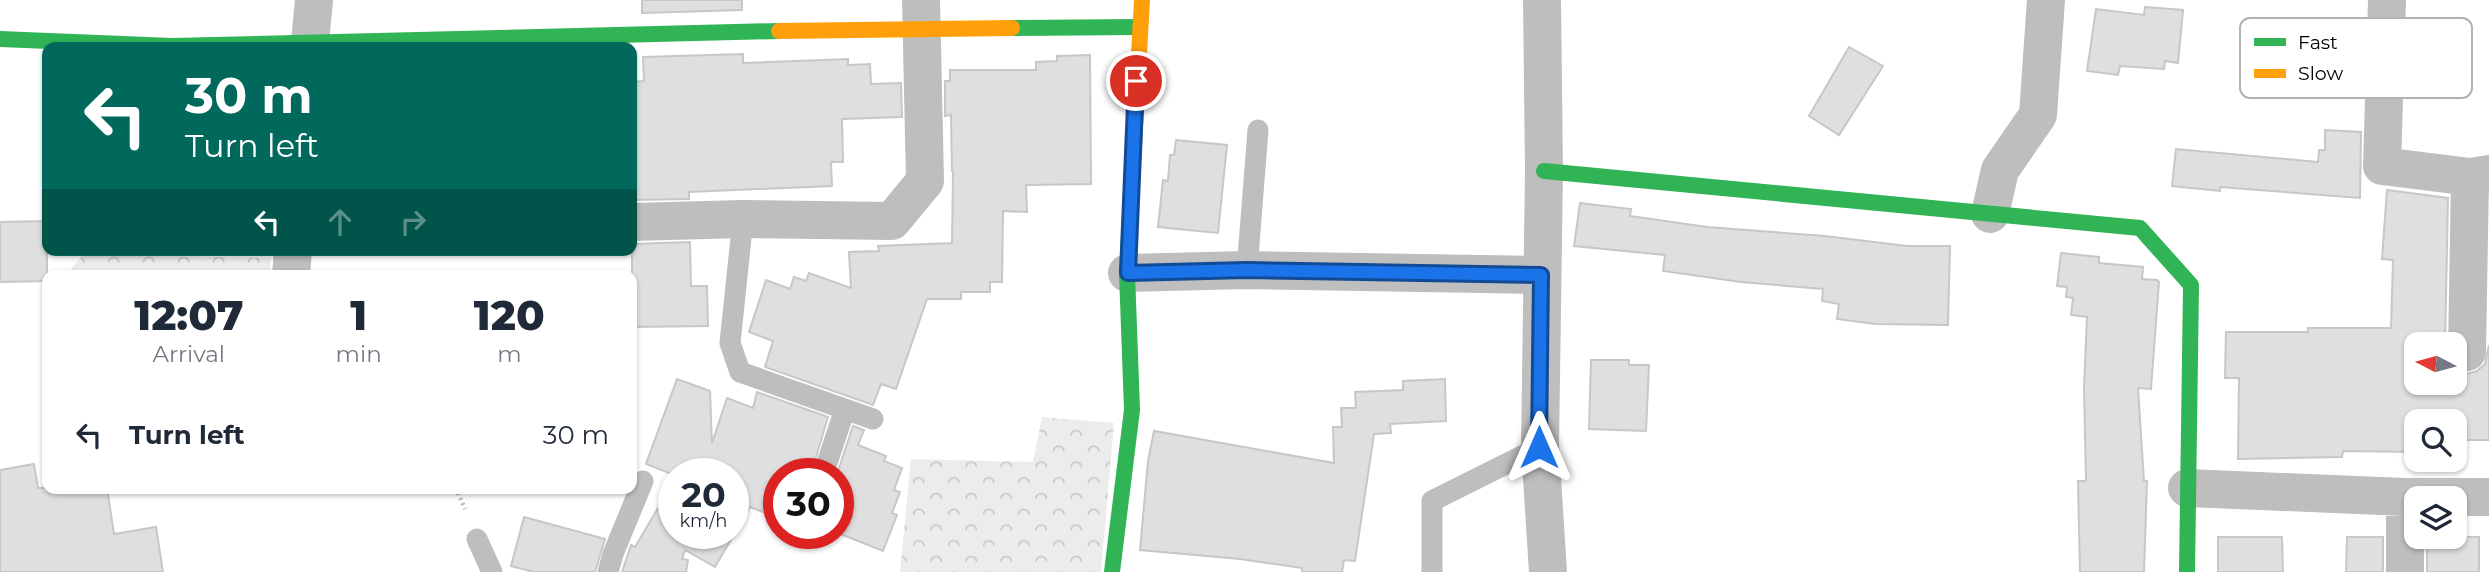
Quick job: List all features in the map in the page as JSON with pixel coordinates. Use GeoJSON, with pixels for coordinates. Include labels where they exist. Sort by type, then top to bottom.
{"type":"FeatureCollection","features":[{"type":"Feature","properties":{"kind":"street"},"geometry":{"type":"LineString","coordinates":[[310,42],[314,0]]}},
{"type":"Feature","properties":{"kind":"street"},"geometry":{"type":"LineString","coordinates":[[1112,572],[1132,410],[1128,273],[1142,0]]}},
{"type":"Feature","properties":{"kind":"street"},"geometry":{"type":"LineString","coordinates":[[1542,0],[1544,171],[1539,447],[1548,572]]}},
{"type":"Feature","properties":{"kind":"street"},"geometry":{"type":"LineString","coordinates":[[1990,214],[2000,170],[2038,115],[2046,0]]}},
{"type":"Feature","properties":{"kind":"street"},"geometry":{"type":"LineString","coordinates":[[2387,18],[2388,0]]}},
{"type":"Feature","properties":{"kind":"street"},"geometry":{"type":"LineString","coordinates":[[637,222],[743,219],[892,222],[925,181],[921,14]]}},
{"type":"Feature","properties":{"kind":"street"},"geometry":{"type":"LineString","coordinates":[[369,42],[921,14],[1139,27]]}},
{"type":"Feature","properties":{"kind":"street"},"geometry":{"type":"LineString","coordinates":[[0,39],[74,42]]}},
{"type":"Feature","properties":{"kind":"street"},"geometry":{"type":"LineString","coordinates":[[2384,98],[2382,166],[2479,176],[2468,337]]}},
{"type":"Feature","properties":{"kind":"street"},"geometry":{"type":"LineString","coordinates":[[1544,171],[2140,228],[2191,285],[2187,572]]}},
{"type":"Feature","properties":{"kind":"street"},"geometry":{"type":"LineString","coordinates":[[1128,273],[1247,270],[1541,275]]}},
{"type":"Feature","properties":{"kind":"street"},"geometry":{"type":"LineString","coordinates":[[2187,488],[2404,497]]}},
{"type":"Feature","properties":{"kind":"street"},"geometry":{"type":"LineString","coordinates":[[2467,497],[2489,497]]}},
{"type":"Feature","properties":{"kind":"street"},"geometry":{"type":"LineString","coordinates":[[2405,549],[2405,572]]}},
{"type":"Feature","properties":{"kind":"lane"},"geometry":{"type":"LineString","coordinates":[[1247,270],[1258,130]]}},
{"type":"Feature","properties":{"kind":"lane"},"geometry":{"type":"LineString","coordinates":[[743,219],[730,343],[740,372],[873,419]]}},
{"type":"Feature","properties":{"kind":"lane"},"geometry":{"type":"LineString","coordinates":[[829,458],[845,409]]}},
{"type":"Feature","properties":{"kind":"lane"},"geometry":{"type":"LineString","coordinates":[[1432,572],[1432,501],[1539,447]]}},
{"type":"Feature","properties":{"kind":"lane"},"geometry":{"type":"LineString","coordinates":[[608,572],[643,481]]}},
{"type":"Feature","properties":{"kind":"lane"},"geometry":{"type":"LineString","coordinates":[[477,539],[492,572]]}},
{"type":"Feature","properties":{"kind":"green space"},"geometry":{"type":"Polygon","coordinates":[[[82,256],[271,258],[270,270],[70,270],[82,256]]]}},
{"type":"Feature","properties":{"kind":"green space"},"geometry":{"type":"Polygon","coordinates":[[[1042,417],[1114,423],[1101,572],[900,572],[911,459],[1033,462],[1042,417]]]}},
{"type":"Feature","properties":{"kind":"building"},"geometry":{"type":"Polygon","coordinates":[[[642,0],[742,0],[742,10],[642,13],[642,0]]]}},
{"type":"Feature","properties":{"kind":"building"},"geometry":{"type":"Polygon","coordinates":[[[2145,7],[2183,10],[2178,63],[2165,61],[2164,69],[2120,66],[2118,75],[2087,71],[2096,9],[2144,15],[2145,7]]]}},
{"type":"Feature","properties":{"kind":"building"},"geometry":{"type":"Polygon","coordinates":[[[1849,47],[1883,66],[1839,135],[1809,116],[1849,47]]]}},
{"type":"Feature","properties":{"kind":"building"},"geometry":{"type":"Polygon","coordinates":[[[743,54],[743,63],[848,59],[848,65],[870,64],[871,84],[901,83],[902,117],[842,119],[843,162],[831,162],[832,186],[689,192],[689,199],[637,200],[637,82],[644,81],[643,57],[743,54]]]}},
{"type":"Feature","properties":{"kind":"building"},"geometry":{"type":"Polygon","coordinates":[[[1090,55],[1091,184],[1026,185],[1027,212],[1003,211],[1002,282],[990,282],[990,292],[961,292],[961,299],[927,299],[896,389],[881,384],[873,405],[765,367],[773,341],[749,332],[766,280],[790,289],[794,277],[806,281],[809,273],[851,288],[849,252],[879,251],[878,246],[952,243],[951,115],[945,116],[945,81],[950,81],[950,70],[1036,70],[1036,62],[1057,61],[1057,56],[1090,55]]]}},
{"type":"Feature","properties":{"kind":"building"},"geometry":{"type":"Polygon","coordinates":[[[2325,130],[2361,132],[2360,198],[2172,186],[2176,149],[2318,162],[2319,150],[2325,150],[2325,130]]]}},
{"type":"Feature","properties":{"kind":"building"},"geometry":{"type":"Polygon","coordinates":[[[1176,140],[1227,145],[1218,233],[1158,227],[1163,180],[1168,181],[1170,155],[1174,155],[1176,140]]]}},
{"type":"Feature","properties":{"kind":"building"},"geometry":{"type":"Polygon","coordinates":[[[2387,190],[2448,198],[2445,332],[2404,332],[2404,396],[2468,396],[2468,374],[2477,371],[2485,364],[2489,345],[2489,440],[2467,440],[2467,409],[2404,409],[2404,452],[2343,451],[2342,457],[2238,459],[2239,378],[2225,378],[2226,332],[2391,328],[2393,260],[2382,259],[2387,190]]]}},
{"type":"Feature","properties":{"kind":"building"},"geometry":{"type":"Polygon","coordinates":[[[1580,203],[1631,209],[1630,216],[1707,227],[1825,236],[1907,246],[1950,246],[1948,325],[1875,324],[1837,319],[1839,304],[1822,301],[1823,289],[1741,282],[1663,271],[1665,255],[1574,246],[1580,203]]]}},
{"type":"Feature","properties":{"kind":"building"},"geometry":{"type":"Polygon","coordinates":[[[42,221],[42,256],[47,256],[47,270],[42,270],[42,281],[0,282],[0,222],[42,221]]]}},
{"type":"Feature","properties":{"kind":"building"},"geometry":{"type":"Polygon","coordinates":[[[690,242],[691,286],[707,286],[708,326],[637,327],[637,270],[632,270],[632,256],[637,256],[637,244],[690,242]]]}},
{"type":"Feature","properties":{"kind":"building"},"geometry":{"type":"Polygon","coordinates":[[[2061,253],[2099,257],[2099,263],[2143,267],[2142,279],[2159,282],[2151,389],[2138,388],[2144,481],[2147,481],[2144,572],[2080,572],[2078,481],[2086,481],[2084,389],[2087,317],[2071,315],[2073,298],[2066,297],[2067,287],[2057,286],[2061,253]]]}},
{"type":"Feature","properties":{"kind":"building"},"geometry":{"type":"Polygon","coordinates":[[[1591,360],[1629,360],[1629,365],[1649,365],[1646,431],[1589,429],[1591,360]]]}},
{"type":"Feature","properties":{"kind":"building"},"geometry":{"type":"Polygon","coordinates":[[[677,379],[710,391],[712,443],[727,398],[753,408],[757,392],[828,417],[816,458],[763,458],[763,512],[749,509],[749,458],[658,458],[658,469],[646,464],[677,379]]]}},
{"type":"Feature","properties":{"kind":"building"},"geometry":{"type":"Polygon","coordinates":[[[1445,379],[1446,421],[1390,424],[1391,433],[1374,434],[1355,561],[1344,560],[1342,572],[1302,572],[1302,568],[1240,559],[1140,550],[1148,461],[1154,431],[1334,463],[1333,427],[1342,427],[1341,408],[1356,408],[1355,392],[1403,390],[1403,381],[1445,379]]]}},
{"type":"Feature","properties":{"kind":"building"},"geometry":{"type":"Polygon","coordinates":[[[853,426],[864,430],[858,445],[886,456],[884,461],[902,468],[894,490],[900,492],[892,513],[897,515],[883,551],[854,539],[854,458],[842,458],[853,426]]]}},
{"type":"Feature","properties":{"kind":"building"},"geometry":{"type":"Polygon","coordinates":[[[34,464],[38,488],[42,488],[42,494],[108,494],[114,534],[156,527],[163,572],[0,572],[0,470],[34,464]]]}},
{"type":"Feature","properties":{"kind":"building"},"geometry":{"type":"Polygon","coordinates":[[[658,508],[658,549],[726,549],[715,567],[685,550],[682,559],[688,560],[686,572],[622,572],[631,545],[635,547],[658,508]]]}},
{"type":"Feature","properties":{"kind":"building"},"geometry":{"type":"Polygon","coordinates":[[[524,517],[605,539],[595,572],[534,572],[511,566],[524,517]]]}},
{"type":"Feature","properties":{"kind":"building"},"geometry":{"type":"Polygon","coordinates":[[[2218,537],[2282,537],[2283,572],[2218,572],[2218,537]]]}},
{"type":"Feature","properties":{"kind":"building"},"geometry":{"type":"Polygon","coordinates":[[[2347,537],[2383,537],[2383,572],[2346,572],[2347,537]]]}},
{"type":"Feature","properties":{"kind":"building"},"geometry":{"type":"Polygon","coordinates":[[[2467,537],[2479,537],[2479,572],[2427,572],[2427,549],[2467,549],[2467,537]]]}},
{"type":"Feature","properties":{"kind":"traffic: fast"},"geometry":{"type":"LineString","coordinates":[[1012,28],[1139,27]]}},
{"type":"Feature","properties":{"kind":"traffic: fast"},"geometry":{"type":"LineString","coordinates":[[334,42],[779,31]]}},
{"type":"Feature","properties":{"kind":"traffic: fast"},"geometry":{"type":"LineString","coordinates":[[0,39],[74,42]]}},
{"type":"Feature","properties":{"kind":"traffic: fast"},"geometry":{"type":"LineString","coordinates":[[1112,572],[1132,410],[1127,273],[1137,90]]}},
{"type":"Feature","properties":{"kind":"traffic: fast"},"geometry":{"type":"LineString","coordinates":[[1544,171],[2140,228],[2191,285],[2187,572]]}},
{"type":"Feature","properties":{"kind":"traffic: slow"},"geometry":{"type":"LineString","coordinates":[[1137,90],[1142,0]]}},
{"type":"Feature","properties":{"kind":"traffic: slow"},"geometry":{"type":"LineString","coordinates":[[779,31],[1012,28]]}},
{"type":"Feature","properties":{"kind":"route"},"geometry":{"type":"LineString","coordinates":[[1136,81],[1128,273],[1247,270],[1541,275],[1539,447]]}}]}
